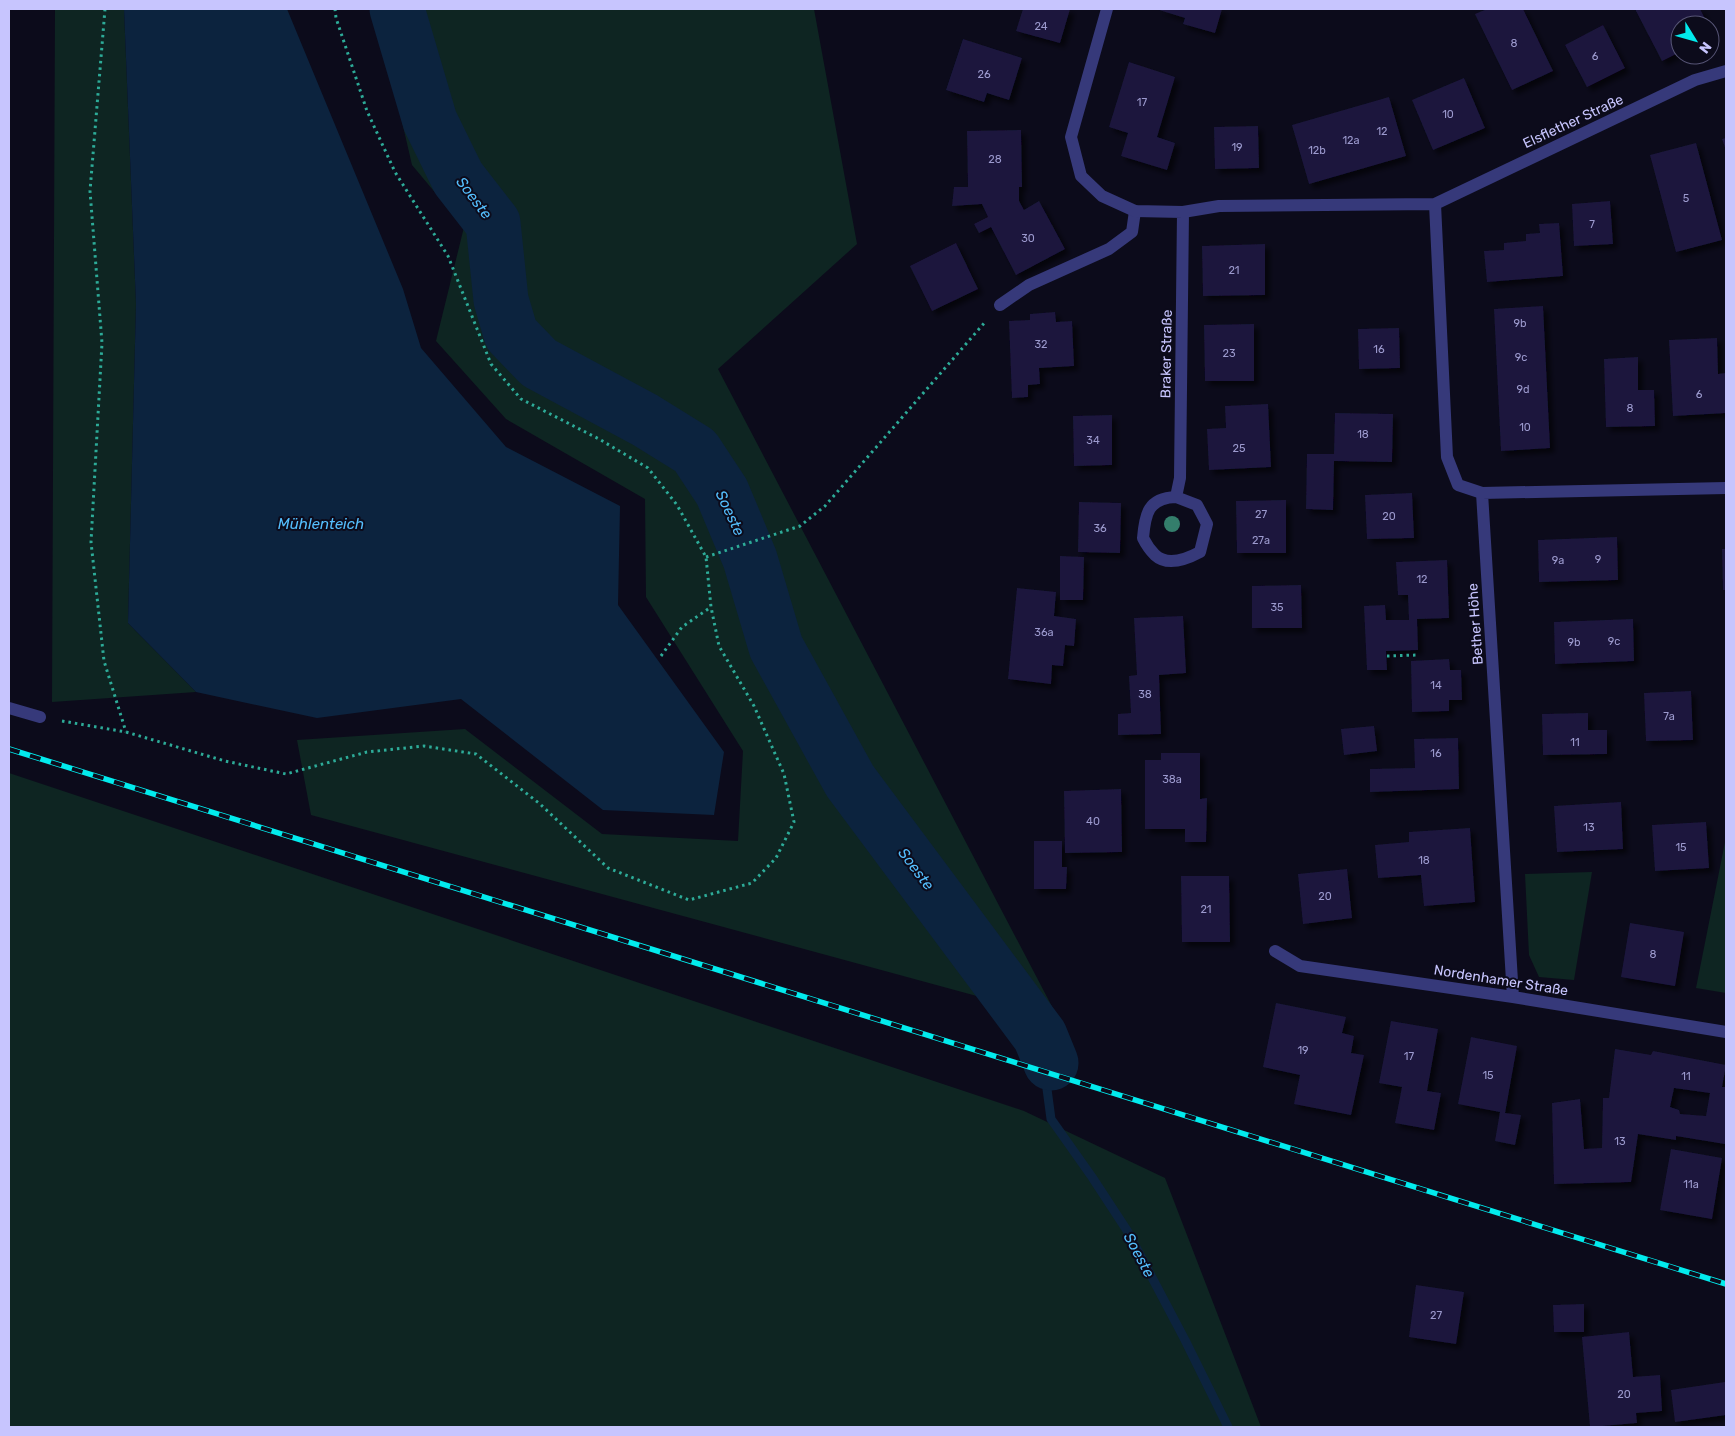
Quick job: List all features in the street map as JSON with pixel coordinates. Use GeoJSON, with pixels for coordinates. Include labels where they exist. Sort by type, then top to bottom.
{"type":"FeatureCollection","features":[{"type":"Feature","properties":{"kind":"street"},"geometry":{"type":"LineString","coordinates":[[1107,9],[1071,137],[1081,176],[1102,196],[1135,211],[1183,212]]}},
{"type":"Feature","properties":{"kind":"street","name":"Elsflether Straße"},"geometry":{"type":"LineString","coordinates":[[1183,212],[1219,206],[1434,204],[1695,80],[1726,71]]}},
{"type":"Feature","properties":{"kind":"street"},"geometry":{"type":"LineString","coordinates":[[1434,204],[1447,457],[1458,485],[1482,493],[1726,488]]}},
{"type":"Feature","properties":{"kind":"street"},"geometry":{"type":"LineString","coordinates":[[1000,305],[1029,285],[1109,249],[1132,232],[1135,211]]}},
{"type":"Feature","properties":{"kind":"street","name":"Braker Straße"},"geometry":{"type":"LineString","coordinates":[[1176,497],[1180,478],[1183,212]]}},
{"type":"Feature","properties":{"kind":"street","name":"Bether Höhe"},"geometry":{"type":"LineString","coordinates":[[1482,493],[1513,997]]}},
{"type":"Feature","properties":{"kind":"street"},"geometry":{"type":"LineString","coordinates":[[1164,497],[1176,497],[1197,505],[1207,524],[1200,552],[1185,560],[1167,561],[1155,556],[1142,538],[1145,519],[1150,506],[1164,497]]}},
{"type":"Feature","properties":{"kind":"street"},"geometry":{"type":"LineString","coordinates":[[9,708],[40,717]]}},
{"type":"Feature","properties":{"kind":"street","name":"Nordenhamer Straße"},"geometry":{"type":"LineString","coordinates":[[1275,951],[1300,966],[1513,997],[1726,1032]]}},
{"type":"Feature","properties":{"kind":"path"},"geometry":{"type":"LineString","coordinates":[[105,9],[90,191],[102,343],[90,542],[104,661],[126,732]]}},
{"type":"Feature","properties":{"kind":"path"},"geometry":{"type":"LineString","coordinates":[[40,717],[126,732],[225,761],[286,774],[367,752],[424,746],[476,754],[540,804],[608,868],[689,900],[752,883],[776,858],[794,822],[784,774],[754,706],[720,646],[711,607],[706,557],[677,505],[648,468],[599,439],[521,399],[490,364],[448,256],[395,172],[367,111],[336,18],[335,9]]}},
{"type":"Feature","properties":{"kind":"path"},"geometry":{"type":"LineString","coordinates":[[706,557],[800,526],[825,506],[1000,305]]}},
{"type":"Feature","properties":{"kind":"path"},"geometry":{"type":"LineString","coordinates":[[662,656],[682,627],[711,607]]}},
{"type":"Feature","properties":{"kind":"path"},"geometry":{"type":"LineString","coordinates":[[1387,656],[1418,655]]}},
{"type":"Feature","properties":{"kind":"green space"},"geometry":{"type":"Polygon","coordinates":[[[55,9],[124,9],[136,304],[128,623],[196,692],[52,702],[55,9]]]}},
{"type":"Feature","properties":{"kind":"green space"},"geometry":{"type":"Polygon","coordinates":[[[376,9],[814,9],[857,244],[718,369],[1058,1018],[311,815],[297,740],[465,729],[602,834],[738,841],[743,751],[646,597],[645,499],[506,419],[436,341],[464,227],[412,165],[376,9]]]}},
{"type":"Feature","properties":{"kind":"green space"},"geometry":{"type":"Polygon","coordinates":[[[9,773],[1024,1111],[1165,1178],[1261,1427],[9,1427],[9,773]]]}},
{"type":"Feature","properties":{"kind":"green space"},"geometry":{"type":"Polygon","coordinates":[[[1726,837],[1726,993],[1696,988],[1726,837]]]}},
{"type":"Feature","properties":{"kind":"green space"},"geometry":{"type":"Polygon","coordinates":[[[1592,872],[1574,980],[1539,977],[1529,955],[1525,874],[1592,872]]]}},
{"type":"Feature","properties":{"kind":"water","name":"Mühlenteich"},"geometry":{"type":"Polygon","coordinates":[[[124,9],[287,9],[403,289],[421,348],[506,447],[620,506],[618,605],[724,752],[714,815],[603,810],[461,699],[317,718],[196,692],[128,623],[136,304],[124,9]]]}},
{"type":"Feature","properties":{"kind":"building"},"geometry":{"type":"Polygon","coordinates":[[[1023,9],[1070,9],[1060,43],[1016,31],[1023,9]]]}},
{"type":"Feature","properties":{"kind":"building"},"geometry":{"type":"Polygon","coordinates":[[[1156,9],[1222,9],[1215,33],[1183,24],[1185,18],[1156,9]]]}},
{"type":"Feature","properties":{"kind":"building"},"geometry":{"type":"Polygon","coordinates":[[[1487,9],[1523,9],[1553,71],[1512,90],[1475,14],[1487,9]]]}},
{"type":"Feature","properties":{"kind":"building"},"geometry":{"type":"Polygon","coordinates":[[[1635,9],[1700,9],[1703,15],[1670,15],[1670,57],[1662,61],[1635,9]]]}},
{"type":"Feature","properties":{"kind":"building"},"geometry":{"type":"Polygon","coordinates":[[[1603,25],[1625,68],[1587,87],[1565,45],[1603,25]]]}},
{"type":"Feature","properties":{"kind":"building"},"geometry":{"type":"Polygon","coordinates":[[[963,39],[1022,58],[1009,100],[987,93],[984,102],[946,90],[963,39]]]}},
{"type":"Feature","properties":{"kind":"building"},"geometry":{"type":"Polygon","coordinates":[[[1129,62],[1175,77],[1157,137],[1175,143],[1167,170],[1121,156],[1128,133],[1109,127],[1129,62]]]}},
{"type":"Feature","properties":{"kind":"building"},"geometry":{"type":"Polygon","coordinates":[[[1464,78],[1485,128],[1433,150],[1412,100],[1464,78]]]}},
{"type":"Feature","properties":{"kind":"building"},"geometry":{"type":"Polygon","coordinates":[[[1389,97],[1406,156],[1309,184],[1292,125],[1389,97]]]}},
{"type":"Feature","properties":{"kind":"building"},"geometry":{"type":"Polygon","coordinates":[[[1258,126],[1259,168],[1215,169],[1214,127],[1258,126]]]}},
{"type":"Feature","properties":{"kind":"building"},"geometry":{"type":"Polygon","coordinates":[[[1021,130],[1022,187],[1019,187],[1019,201],[1024,210],[1039,201],[1065,249],[1016,275],[991,227],[979,233],[974,224],[988,217],[982,204],[952,206],[954,187],[968,187],[967,131],[1021,130]]]}},
{"type":"Feature","properties":{"kind":"building"},"geometry":{"type":"Polygon","coordinates":[[[1726,138],[1726,150],[1722,139],[1726,138]]]}},
{"type":"Feature","properties":{"kind":"building"},"geometry":{"type":"Polygon","coordinates":[[[1696,143],[1722,240],[1676,252],[1650,155],[1696,143]]]}},
{"type":"Feature","properties":{"kind":"building"},"geometry":{"type":"Polygon","coordinates":[[[1610,201],[1613,244],[1574,246],[1572,204],[1610,201]]]}},
{"type":"Feature","properties":{"kind":"building"},"geometry":{"type":"Polygon","coordinates":[[[1559,223],[1563,276],[1487,282],[1484,251],[1504,250],[1504,243],[1526,241],[1526,234],[1540,233],[1539,224],[1559,223]]]}},
{"type":"Feature","properties":{"kind":"building"},"geometry":{"type":"Polygon","coordinates":[[[956,243],[978,289],[932,311],[910,266],[956,243]]]}},
{"type":"Feature","properties":{"kind":"building"},"geometry":{"type":"Polygon","coordinates":[[[1265,244],[1265,295],[1203,296],[1202,246],[1265,244]]]}},
{"type":"Feature","properties":{"kind":"building"},"geometry":{"type":"Polygon","coordinates":[[[1543,306],[1550,448],[1501,451],[1494,309],[1543,306]]]}},
{"type":"Feature","properties":{"kind":"building"},"geometry":{"type":"Polygon","coordinates":[[[1055,312],[1056,322],[1072,321],[1074,366],[1039,368],[1040,384],[1028,385],[1028,397],[1012,398],[1009,321],[1030,320],[1030,314],[1055,312]]]}},
{"type":"Feature","properties":{"kind":"building"},"geometry":{"type":"Polygon","coordinates":[[[1254,324],[1254,381],[1205,381],[1204,325],[1254,324]]]}},
{"type":"Feature","properties":{"kind":"building"},"geometry":{"type":"Polygon","coordinates":[[[1399,328],[1400,368],[1359,369],[1358,329],[1399,328]]]}},
{"type":"Feature","properties":{"kind":"building"},"geometry":{"type":"Polygon","coordinates":[[[1717,338],[1718,374],[1726,373],[1726,413],[1673,416],[1669,340],[1717,338]]]}},
{"type":"Feature","properties":{"kind":"building"},"geometry":{"type":"Polygon","coordinates":[[[1638,357],[1638,390],[1654,390],[1655,426],[1606,427],[1604,359],[1638,357]]]}},
{"type":"Feature","properties":{"kind":"building"},"geometry":{"type":"Polygon","coordinates":[[[1268,404],[1271,467],[1209,470],[1207,429],[1226,428],[1225,406],[1268,404]]]}},
{"type":"Feature","properties":{"kind":"building"},"geometry":{"type":"Polygon","coordinates":[[[1335,413],[1393,414],[1392,462],[1334,461],[1333,510],[1306,509],[1307,454],[1334,454],[1335,413]]]}},
{"type":"Feature","properties":{"kind":"building"},"geometry":{"type":"Polygon","coordinates":[[[1112,415],[1112,465],[1074,466],[1073,416],[1112,415]]]}},
{"type":"Feature","properties":{"kind":"building"},"geometry":{"type":"Polygon","coordinates":[[[1412,493],[1414,538],[1367,539],[1365,495],[1412,493]]]}},
{"type":"Feature","properties":{"kind":"building"},"geometry":{"type":"Polygon","coordinates":[[[1286,500],[1286,553],[1237,553],[1236,501],[1286,500]]]}},
{"type":"Feature","properties":{"kind":"building"},"geometry":{"type":"Polygon","coordinates":[[[1079,502],[1121,503],[1120,553],[1078,552],[1079,502]]]}},
{"type":"Feature","properties":{"kind":"building"},"geometry":{"type":"Polygon","coordinates":[[[1617,537],[1618,580],[1539,582],[1538,540],[1617,537]]]}},
{"type":"Feature","properties":{"kind":"building"},"geometry":{"type":"Polygon","coordinates":[[[1722,549],[1726,549],[1726,590],[1723,590],[1722,549]]]}},
{"type":"Feature","properties":{"kind":"building"},"geometry":{"type":"Polygon","coordinates":[[[1060,556],[1084,557],[1083,600],[1060,600],[1060,556]]]}},
{"type":"Feature","properties":{"kind":"building"},"geometry":{"type":"Polygon","coordinates":[[[1447,560],[1449,618],[1417,619],[1418,650],[1386,651],[1387,670],[1367,670],[1364,606],[1385,605],[1386,620],[1409,620],[1408,595],[1398,595],[1396,562],[1447,560]]]}},
{"type":"Feature","properties":{"kind":"building"},"geometry":{"type":"Polygon","coordinates":[[[1301,585],[1302,628],[1252,628],[1252,586],[1301,585]]]}},
{"type":"Feature","properties":{"kind":"building"},"geometry":{"type":"Polygon","coordinates":[[[1017,588],[1056,592],[1054,616],[1076,619],[1074,646],[1065,645],[1063,666],[1052,665],[1051,684],[1008,679],[1017,588]]]}},
{"type":"Feature","properties":{"kind":"building"},"geometry":{"type":"Polygon","coordinates":[[[1183,616],[1186,673],[1159,675],[1161,734],[1118,735],[1118,714],[1131,713],[1129,676],[1137,675],[1134,618],[1183,616]]]}},
{"type":"Feature","properties":{"kind":"building"},"geometry":{"type":"Polygon","coordinates":[[[1633,619],[1634,661],[1555,664],[1554,622],[1633,619]]]}},
{"type":"Feature","properties":{"kind":"building"},"geometry":{"type":"Polygon","coordinates":[[[1449,659],[1450,670],[1461,670],[1462,700],[1449,700],[1449,711],[1412,712],[1411,661],[1449,659]]]}},
{"type":"Feature","properties":{"kind":"building"},"geometry":{"type":"Polygon","coordinates":[[[1691,691],[1693,740],[1646,741],[1644,693],[1691,691]]]}},
{"type":"Feature","properties":{"kind":"building"},"geometry":{"type":"Polygon","coordinates":[[[1588,713],[1588,730],[1607,730],[1607,754],[1543,755],[1542,714],[1588,713]]]}},
{"type":"Feature","properties":{"kind":"building"},"geometry":{"type":"Polygon","coordinates":[[[1374,726],[1377,751],[1344,755],[1341,729],[1374,726]]]}},
{"type":"Feature","properties":{"kind":"building"},"geometry":{"type":"Polygon","coordinates":[[[1458,738],[1459,789],[1370,792],[1370,769],[1415,768],[1414,739],[1458,738]]]}},
{"type":"Feature","properties":{"kind":"building"},"geometry":{"type":"Polygon","coordinates":[[[1161,753],[1200,753],[1200,799],[1207,798],[1206,842],[1185,842],[1185,829],[1145,829],[1145,760],[1161,760],[1161,753]]]}},
{"type":"Feature","properties":{"kind":"building"},"geometry":{"type":"Polygon","coordinates":[[[1121,789],[1122,852],[1065,853],[1064,791],[1121,789]]]}},
{"type":"Feature","properties":{"kind":"building"},"geometry":{"type":"Polygon","coordinates":[[[1621,802],[1623,849],[1557,852],[1554,806],[1621,802]]]}},
{"type":"Feature","properties":{"kind":"building"},"geometry":{"type":"Polygon","coordinates":[[[1706,822],[1709,868],[1655,871],[1652,825],[1706,822]]]}},
{"type":"Feature","properties":{"kind":"building"},"geometry":{"type":"Polygon","coordinates":[[[1470,828],[1475,902],[1424,906],[1421,875],[1378,878],[1375,845],[1409,842],[1409,832],[1470,828]]]}},
{"type":"Feature","properties":{"kind":"building"},"geometry":{"type":"Polygon","coordinates":[[[1034,841],[1062,841],[1062,867],[1067,867],[1066,889],[1034,889],[1034,841]]]}},
{"type":"Feature","properties":{"kind":"building"},"geometry":{"type":"Polygon","coordinates":[[[1347,869],[1352,918],[1303,924],[1298,874],[1347,869]]]}},
{"type":"Feature","properties":{"kind":"building"},"geometry":{"type":"Polygon","coordinates":[[[1181,876],[1229,876],[1230,942],[1182,942],[1181,876]]]}},
{"type":"Feature","properties":{"kind":"building"},"geometry":{"type":"Polygon","coordinates":[[[1630,923],[1684,932],[1675,986],[1621,977],[1630,923]]]}},
{"type":"Feature","properties":{"kind":"building"},"geometry":{"type":"Polygon","coordinates":[[[1276,1003],[1346,1017],[1342,1033],[1354,1036],[1351,1053],[1364,1055],[1351,1115],[1294,1104],[1300,1075],[1263,1067],[1276,1003]]]}},
{"type":"Feature","properties":{"kind":"building"},"geometry":{"type":"Polygon","coordinates":[[[1391,1021],[1438,1029],[1427,1091],[1441,1093],[1434,1130],[1395,1123],[1402,1087],[1379,1083],[1391,1021]]]}},
{"type":"Feature","properties":{"kind":"building"},"geometry":{"type":"Polygon","coordinates":[[[1471,1037],[1517,1046],[1505,1113],[1521,1115],[1515,1145],[1495,1141],[1500,1112],[1458,1104],[1471,1037]]]}},
{"type":"Feature","properties":{"kind":"building"},"geometry":{"type":"Polygon","coordinates":[[[1615,1049],[1651,1055],[1653,1051],[1726,1065],[1722,1087],[1726,1087],[1725,1144],[1676,1136],[1676,1140],[1638,1134],[1631,1182],[1554,1184],[1552,1103],[1580,1099],[1584,1149],[1602,1148],[1603,1098],[1609,1098],[1615,1049]],[[1674,1088],[1670,1107],[1679,1110],[1680,1114],[1706,1116],[1710,1093],[1674,1088]]]}},
{"type":"Feature","properties":{"kind":"building"},"geometry":{"type":"Polygon","coordinates":[[[1671,1149],[1722,1158],[1712,1219],[1660,1210],[1671,1149]]]}},
{"type":"Feature","properties":{"kind":"building"},"geometry":{"type":"Polygon","coordinates":[[[1416,1285],[1464,1292],[1456,1344],[1409,1337],[1416,1285]]]}},
{"type":"Feature","properties":{"kind":"building"},"geometry":{"type":"Polygon","coordinates":[[[1584,1304],[1584,1332],[1554,1332],[1553,1305],[1584,1304]]]}},
{"type":"Feature","properties":{"kind":"building"},"geometry":{"type":"Polygon","coordinates":[[[1629,1332],[1633,1377],[1660,1375],[1662,1411],[1636,1413],[1637,1423],[1590,1427],[1582,1337],[1629,1332]]]}},
{"type":"Feature","properties":{"kind":"building"},"geometry":{"type":"Polygon","coordinates":[[[1725,1382],[1726,1415],[1675,1422],[1671,1390],[1725,1382]]]}},
{"type":"Feature","properties":{"kind":"waterway","name":"Soeste"},"geometry":{"type":"LineString","coordinates":[[397,9],[430,121],[458,178],[493,223],[501,300],[511,334],[539,363],[645,420],[695,451],[722,492],[750,559],[776,647],[850,781],[1040,1036],[1051,1063]]}},
{"type":"Feature","properties":{"kind":"waterway","name":"Soeste"},"geometry":{"type":"LineString","coordinates":[[1047,1089],[1051,1119],[1128,1232],[1228,1427]]}},
{"type":"Feature","properties":{"kind":"railway"},"geometry":{"type":"LineString","coordinates":[[9,749],[1726,1284]]}}]}
